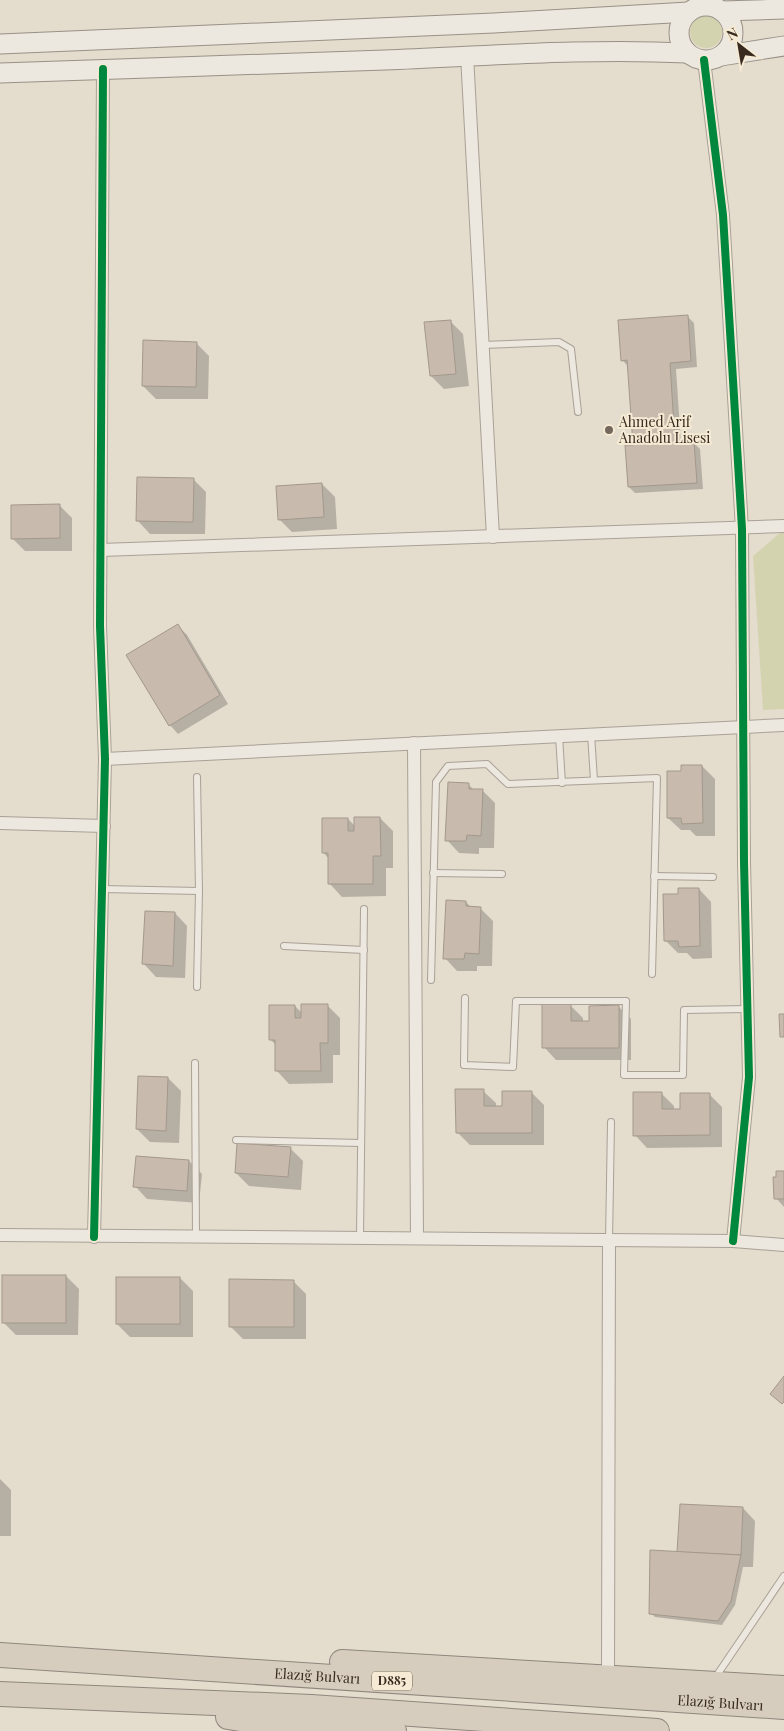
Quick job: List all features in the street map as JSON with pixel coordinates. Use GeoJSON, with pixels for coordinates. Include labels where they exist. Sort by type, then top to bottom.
{"type":"FeatureCollection","features":[{"type":"Feature","properties":{"kind":"highway","name":"Elazığ Bulvarı"},"geometry":{"type":"LineString","coordinates":[[0,1655],[784,1707]]}},
{"type":"Feature","properties":{"kind":"highway"},"geometry":{"type":"LineString","coordinates":[[98,1662],[259,1658],[608,1676],[784,1688]]}},
{"type":"Feature","properties":{"kind":"highway"},"geometry":{"type":"LineString","coordinates":[[0,1694],[311,1707],[657,1731]]}},
{"type":"Feature","properties":{"kind":"highway"},"geometry":{"type":"LineString","coordinates":[[110,1698],[267,1723],[394,1731]]}},
{"type":"Feature","properties":{"kind":"main road"},"geometry":{"type":"LineString","coordinates":[[0,44],[494,23],[689,12],[706,6],[722,11],[784,9]]}},
{"type":"Feature","properties":{"kind":"main road"},"geometry":{"type":"LineString","coordinates":[[704,56],[727,50],[733,34],[728,18],[722,11]]}},
{"type":"Feature","properties":{"kind":"main road"},"geometry":{"type":"LineString","coordinates":[[689,12],[683,19],[679,37],[704,56]]}},
{"type":"Feature","properties":{"kind":"main road"},"geometry":{"type":"LineString","coordinates":[[0,73],[387,60],[467,55],[655,51],[704,56],[784,46]]}},
{"type":"Feature","properties":{"kind":"street"},"geometry":{"type":"LineString","coordinates":[[467,55],[493,537]]}},
{"type":"Feature","properties":{"kind":"street"},"geometry":{"type":"LineString","coordinates":[[704,56],[723,215],[742,529],[749,1077],[734,1241]]}},
{"type":"Feature","properties":{"kind":"street"},"geometry":{"type":"LineString","coordinates":[[94,1238],[105,759],[100,626],[103,69]]}},
{"type":"Feature","properties":{"kind":"street"},"geometry":{"type":"LineString","coordinates":[[101,550],[742,529],[784,526]]}},
{"type":"Feature","properties":{"kind":"street"},"geometry":{"type":"LineString","coordinates":[[105,759],[784,725]]}},
{"type":"Feature","properties":{"kind":"street"},"geometry":{"type":"LineString","coordinates":[[414,743],[418,1237]]}},
{"type":"Feature","properties":{"kind":"street"},"geometry":{"type":"LineString","coordinates":[[0,823],[104,826]]}},
{"type":"Feature","properties":{"kind":"street"},"geometry":{"type":"LineString","coordinates":[[0,1235],[94,1238],[418,1237],[609,1241],[734,1241],[784,1245]]}},
{"type":"Feature","properties":{"kind":"street"},"geometry":{"type":"LineString","coordinates":[[608,1676],[609,1241]]}},
{"type":"Feature","properties":{"kind":"lane"},"geometry":{"type":"LineString","coordinates":[[482,346],[559,342],[572,350],[578,412]]}},
{"type":"Feature","properties":{"kind":"lane"},"geometry":{"type":"LineString","coordinates":[[591,734],[594,780]]}},
{"type":"Feature","properties":{"kind":"lane"},"geometry":{"type":"LineString","coordinates":[[558,736],[562,782]]}},
{"type":"Feature","properties":{"kind":"lane"},"geometry":{"type":"LineString","coordinates":[[431,980],[436,782],[448,766],[487,764],[508,784],[657,778],[652,974]]}},
{"type":"Feature","properties":{"kind":"lane"},"geometry":{"type":"LineString","coordinates":[[197,777],[199,890],[197,988]]}},
{"type":"Feature","properties":{"kind":"lane"},"geometry":{"type":"LineString","coordinates":[[433,873],[502,874]]}},
{"type":"Feature","properties":{"kind":"lane"},"geometry":{"type":"LineString","coordinates":[[654,876],[713,877]]}},
{"type":"Feature","properties":{"kind":"lane"},"geometry":{"type":"LineString","coordinates":[[102,888],[199,890]]}},
{"type":"Feature","properties":{"kind":"lane"},"geometry":{"type":"LineString","coordinates":[[360,1237],[364,909]]}},
{"type":"Feature","properties":{"kind":"lane"},"geometry":{"type":"LineString","coordinates":[[284,946],[364,950]]}},
{"type":"Feature","properties":{"kind":"lane"},"geometry":{"type":"LineString","coordinates":[[464,998],[464,1066],[513,1067],[516,1001],[626,1001],[624,1076],[683,1075],[684,1010],[747,1009]]}},
{"type":"Feature","properties":{"kind":"lane"},"geometry":{"type":"LineString","coordinates":[[195,1063],[196,1237]]}},
{"type":"Feature","properties":{"kind":"lane"},"geometry":{"type":"LineString","coordinates":[[609,1241],[611,1122]]}},
{"type":"Feature","properties":{"kind":"lane"},"geometry":{"type":"LineString","coordinates":[[236,1140],[361,1144]]}},
{"type":"Feature","properties":{"kind":"lane"},"geometry":{"type":"LineString","coordinates":[[712,1683],[784,1576]]}},
{"type":"Feature","properties":{"kind":"green space"},"geometry":{"type":"Polygon","coordinates":[[[706,16],[718,20],[722,32],[718,44],[706,48],[694,44],[690,32],[694,20],[706,16]]]}},
{"type":"Feature","properties":{"kind":"green space"},"geometry":{"type":"Polygon","coordinates":[[[780,533],[784,533],[784,709],[763,710],[753,556],[780,533]]]}},
{"type":"Feature","properties":{"kind":"building"},"geometry":{"type":"Polygon","coordinates":[[[688,315],[691,361],[670,363],[675,443],[694,442],[697,483],[628,487],[625,445],[633,445],[627,360],[621,361],[618,320],[688,315]]]}},
{"type":"Feature","properties":{"kind":"building"},"geometry":{"type":"Polygon","coordinates":[[[451,320],[456,374],[430,376],[424,322],[451,320]]]}},
{"type":"Feature","properties":{"kind":"building"},"geometry":{"type":"Polygon","coordinates":[[[143,340],[197,342],[196,387],[142,386],[143,340]]]}},
{"type":"Feature","properties":{"kind":"building"},"geometry":{"type":"Polygon","coordinates":[[[137,477],[194,478],[193,522],[136,521],[137,477]]]}},
{"type":"Feature","properties":{"kind":"building"},"geometry":{"type":"Polygon","coordinates":[[[322,483],[324,517],[278,520],[276,486],[322,483]]]}},
{"type":"Feature","properties":{"kind":"building"},"geometry":{"type":"Polygon","coordinates":[[[60,504],[60,538],[11,539],[11,505],[60,504]]]}},
{"type":"Feature","properties":{"kind":"building"},"geometry":{"type":"Polygon","coordinates":[[[178,624],[220,695],[169,726],[126,655],[178,624]]]}},
{"type":"Feature","properties":{"kind":"building"},"geometry":{"type":"Polygon","coordinates":[[[681,765],[702,765],[703,823],[682,824],[681,818],[667,818],[667,771],[681,771],[681,765]]]}},
{"type":"Feature","properties":{"kind":"building"},"geometry":{"type":"Polygon","coordinates":[[[448,782],[469,783],[469,789],[483,789],[481,836],[467,835],[466,841],[445,841],[448,782]]]}},
{"type":"Feature","properties":{"kind":"building"},"geometry":{"type":"Polygon","coordinates":[[[354,817],[380,817],[381,856],[373,856],[373,884],[328,884],[328,853],[322,853],[322,818],[348,818],[348,831],[354,831],[354,817]]]}},
{"type":"Feature","properties":{"kind":"building"},"geometry":{"type":"Polygon","coordinates":[[[678,888],[699,888],[700,946],[679,947],[678,941],[664,941],[663,894],[678,894],[678,888]]]}},
{"type":"Feature","properties":{"kind":"building"},"geometry":{"type":"Polygon","coordinates":[[[446,900],[466,901],[466,906],[481,907],[479,954],[465,953],[464,959],[443,959],[446,900]]]}},
{"type":"Feature","properties":{"kind":"building"},"geometry":{"type":"Polygon","coordinates":[[[145,911],[175,912],[173,966],[142,964],[145,911]]]}},
{"type":"Feature","properties":{"kind":"building"},"geometry":{"type":"Polygon","coordinates":[[[301,1004],[328,1004],[328,1043],[320,1043],[321,1071],[275,1071],[275,1040],[269,1040],[269,1005],[295,1005],[295,1018],[301,1018],[301,1004]]]}},
{"type":"Feature","properties":{"kind":"building"},"geometry":{"type":"Polygon","coordinates":[[[542,1004],[571,1004],[571,1021],[589,1021],[589,1006],[619,1005],[619,1048],[542,1048],[542,1004]]]}},
{"type":"Feature","properties":{"kind":"building"},"geometry":{"type":"Polygon","coordinates":[[[779,1014],[784,1014],[784,1037],[780,1037],[779,1014]]]}},
{"type":"Feature","properties":{"kind":"building"},"geometry":{"type":"Polygon","coordinates":[[[138,1076],[168,1077],[166,1131],[136,1129],[138,1076]]]}},
{"type":"Feature","properties":{"kind":"building"},"geometry":{"type":"Polygon","coordinates":[[[455,1089],[484,1089],[484,1106],[502,1106],[502,1091],[532,1091],[532,1133],[456,1133],[455,1089]]]}},
{"type":"Feature","properties":{"kind":"building"},"geometry":{"type":"Polygon","coordinates":[[[633,1092],[662,1092],[662,1109],[680,1109],[680,1093],[710,1093],[710,1135],[633,1136],[633,1092]]]}},
{"type":"Feature","properties":{"kind":"building"},"geometry":{"type":"Polygon","coordinates":[[[237,1143],[291,1147],[288,1177],[235,1173],[237,1143]]]}},
{"type":"Feature","properties":{"kind":"building"},"geometry":{"type":"Polygon","coordinates":[[[136,1156],[189,1160],[187,1191],[133,1187],[136,1156]]]}},
{"type":"Feature","properties":{"kind":"building"},"geometry":{"type":"Polygon","coordinates":[[[776,1171],[784,1171],[784,1199],[774,1199],[773,1177],[776,1177],[776,1171]]]}},
{"type":"Feature","properties":{"kind":"building"},"geometry":{"type":"Polygon","coordinates":[[[2,1275],[66,1275],[66,1323],[2,1323],[2,1275]]]}},
{"type":"Feature","properties":{"kind":"building"},"geometry":{"type":"Polygon","coordinates":[[[116,1277],[180,1277],[180,1324],[116,1324],[116,1277]]]}},
{"type":"Feature","properties":{"kind":"building"},"geometry":{"type":"Polygon","coordinates":[[[229,1279],[294,1280],[294,1327],[229,1327],[229,1279]]]}},
{"type":"Feature","properties":{"kind":"building"},"geometry":{"type":"Polygon","coordinates":[[[784,1376],[784,1402],[782,1404],[770,1394],[784,1376]]]}},
{"type":"Feature","properties":{"kind":"building"},"geometry":{"type":"Polygon","coordinates":[[[680,1504],[743,1507],[741,1555],[677,1552],[680,1504]]]}},
{"type":"Feature","properties":{"kind":"building"},"geometry":{"type":"Polygon","coordinates":[[[650,1550],[741,1555],[731,1601],[718,1621],[649,1614],[650,1550]]]}},
{"type":"Feature","properties":{"kind":"cycle path"},"geometry":{"type":"LineString","coordinates":[[704,60],[723,215],[742,529],[744,862],[749,1077],[733,1241]]}},
{"type":"Feature","properties":{"kind":"cycle path"},"geometry":{"type":"LineString","coordinates":[[94,1237],[105,759],[100,626],[103,69]]}},
{"type":"Feature","properties":{"kind":"place","name":"Ahmed Arif Anadolu Lisesi"},"geometry":{"type":"Point","coordinates":[609,430]}}]}
